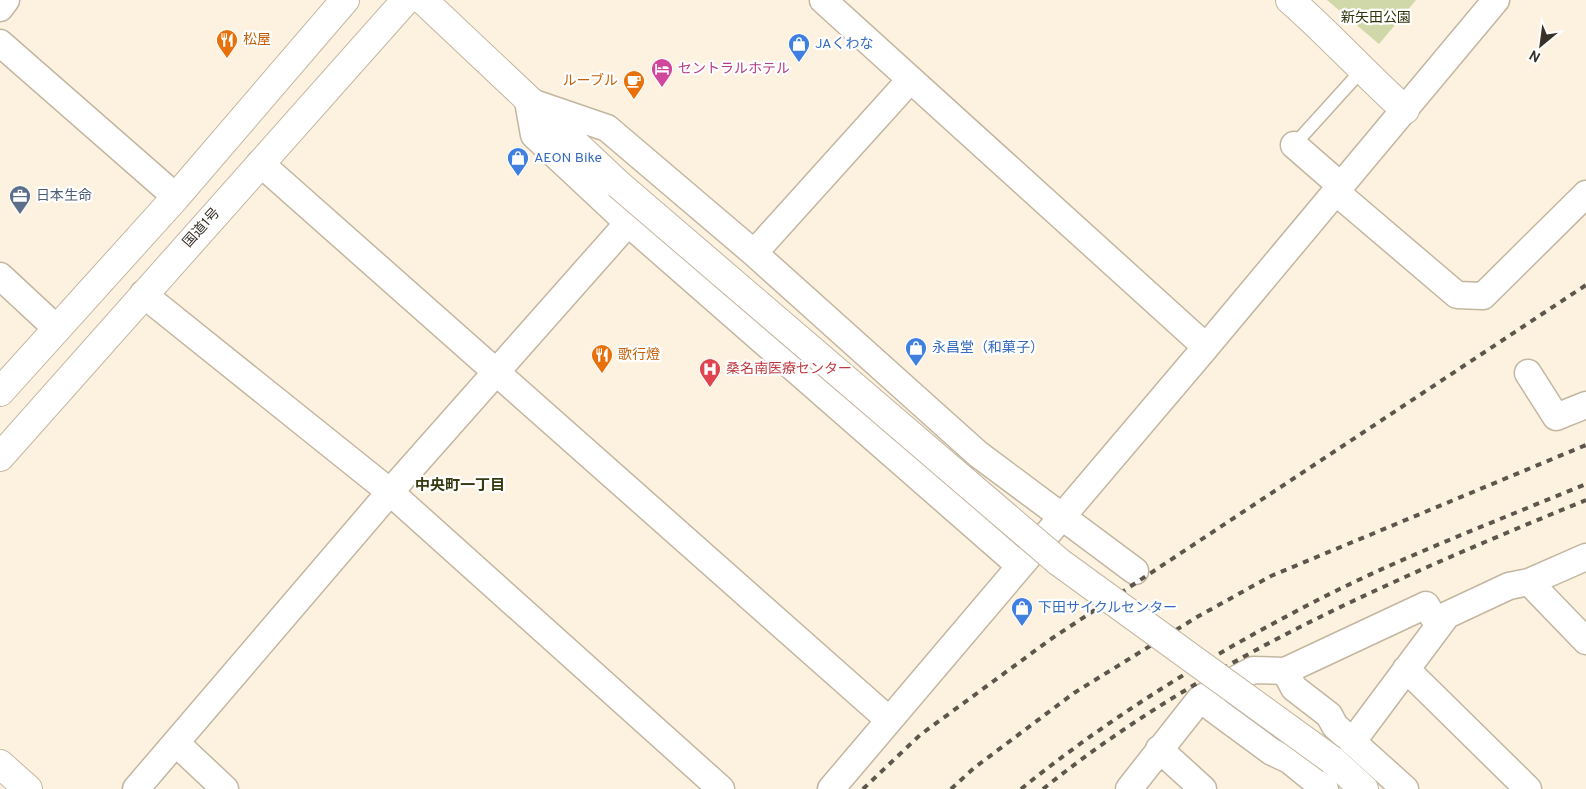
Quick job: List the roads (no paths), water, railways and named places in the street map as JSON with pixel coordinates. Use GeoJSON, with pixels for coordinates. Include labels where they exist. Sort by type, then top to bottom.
{"type":"FeatureCollection","features":[{"type":"Feature","properties":{"kind":"main road"},"geometry":{"type":"LineString","coordinates":[[0,392],[176,197],[345,0]]}},
{"type":"Feature","properties":{"kind":"main road","name":"国道1号"},"geometry":{"type":"LineString","coordinates":[[0,458],[143,294],[406,0]]}},
{"type":"Feature","properties":{"kind":"main road"},"geometry":{"type":"LineString","coordinates":[[423,0],[618,184],[1059,562],[1294,730],[1332,760],[1364,789]]}},
{"type":"Feature","properties":{"kind":"main road"},"geometry":{"type":"LineString","coordinates":[[1290,0],[1320,27],[1361,71],[1405,110]]}},
{"type":"Feature","properties":{"kind":"main road"},"geometry":{"type":"LineString","coordinates":[[0,764],[28,789]]}},
{"type":"Feature","properties":{"kind":"street"},"geometry":{"type":"LineString","coordinates":[[0,8],[6,0]]}},
{"type":"Feature","properties":{"kind":"street"},"geometry":{"type":"LineString","coordinates":[[823,0],[1206,347]]}},
{"type":"Feature","properties":{"kind":"street"},"geometry":{"type":"LineString","coordinates":[[831,789],[1062,518],[1496,0]]}},
{"type":"Feature","properties":{"kind":"street"},"geometry":{"type":"LineString","coordinates":[[0,43],[176,197]]}},
{"type":"Feature","properties":{"kind":"street"},"geometry":{"type":"LineString","coordinates":[[754,252],[910,80]]}},
{"type":"Feature","properties":{"kind":"street"},"geometry":{"type":"LineString","coordinates":[[1020,566],[628,222],[534,135],[528,101],[607,128],[754,252],[978,454],[1135,571]]}},
{"type":"Feature","properties":{"kind":"street"},"geometry":{"type":"LineString","coordinates":[[1294,145],[1338,189],[1457,295],[1483,296],[1586,194]]}},
{"type":"Feature","properties":{"kind":"street"},"geometry":{"type":"LineString","coordinates":[[260,163],[889,720]]}},
{"type":"Feature","properties":{"kind":"street"},"geometry":{"type":"LineString","coordinates":[[136,789],[390,492],[628,222]]}},
{"type":"Feature","properties":{"kind":"street"},"geometry":{"type":"LineString","coordinates":[[0,276],[56,328]]}},
{"type":"Feature","properties":{"kind":"street"},"geometry":{"type":"LineString","coordinates":[[143,294],[390,492],[721,789]]}},
{"type":"Feature","properties":{"kind":"street"},"geometry":{"type":"LineString","coordinates":[[1528,373],[1556,417],[1586,405]]}},
{"type":"Feature","properties":{"kind":"street"},"geometry":{"type":"LineString","coordinates":[[1354,741],[1447,615],[1509,586],[1529,582],[1586,557]]}},
{"type":"Feature","properties":{"kind":"street"},"geometry":{"type":"LineString","coordinates":[[1529,582],[1586,641]]}},
{"type":"Feature","properties":{"kind":"street"},"geometry":{"type":"LineString","coordinates":[[1129,789],[1200,699],[1253,670],[1285,671],[1426,605],[1438,625]]}},
{"type":"Feature","properties":{"kind":"street"},"geometry":{"type":"LineString","coordinates":[[1406,669],[1528,789]]}},
{"type":"Feature","properties":{"kind":"street"},"geometry":{"type":"LineString","coordinates":[[1285,671],[1294,688],[1329,715],[1335,726],[1354,741],[1405,789]]}},
{"type":"Feature","properties":{"kind":"street"},"geometry":{"type":"LineString","coordinates":[[1200,699],[1272,752],[1289,760],[1325,789]]}},
{"type":"Feature","properties":{"kind":"street"},"geometry":{"type":"LineString","coordinates":[[176,743],[226,789]]}},
{"type":"Feature","properties":{"kind":"street"},"geometry":{"type":"LineString","coordinates":[[1159,749],[1203,789]]}},
{"type":"Feature","properties":{"kind":"lane"},"geometry":{"type":"LineString","coordinates":[[1294,145],[1361,71]]}},
{"type":"Feature","properties":{"kind":"railway"},"geometry":{"type":"LineString","coordinates":[[863,789],[920,735],[1051,639],[1586,285]]}},
{"type":"Feature","properties":{"kind":"railway"},"geometry":{"type":"LineString","coordinates":[[951,789],[974,768],[1074,693],[1197,617],[1271,576],[1586,445]]}},
{"type":"Feature","properties":{"kind":"railway"},"geometry":{"type":"LineString","coordinates":[[1021,789],[1118,717],[1220,653],[1256,633],[1327,595],[1400,561],[1586,484]]}},
{"type":"Feature","properties":{"kind":"railway"},"geometry":{"type":"LineString","coordinates":[[1043,789],[1105,742],[1169,700],[1236,661],[1373,591],[1586,500]]}},
{"type":"Feature","properties":{"kind":"place","name":"松屋"},"geometry":{"type":"Point","coordinates":[227,59]}},
{"type":"Feature","properties":{"kind":"place","name":"JAくわな"},"geometry":{"type":"Point","coordinates":[799,63]}},
{"type":"Feature","properties":{"kind":"place","name":"セントラルホテル"},"geometry":{"type":"Point","coordinates":[662,88]}},
{"type":"Feature","properties":{"kind":"place","name":"ルーブル"},"geometry":{"type":"Point","coordinates":[634,100]}},
{"type":"Feature","properties":{"kind":"place","name":"AEON Bike"},"geometry":{"type":"Point","coordinates":[518,177]}},
{"type":"Feature","properties":{"kind":"place","name":"日本生命"},"geometry":{"type":"Point","coordinates":[20,215]}},
{"type":"Feature","properties":{"kind":"place","name":"永昌堂（和菓子）"},"geometry":{"type":"Point","coordinates":[916,367]}},
{"type":"Feature","properties":{"kind":"place","name":"歌行燈"},"geometry":{"type":"Point","coordinates":[602,374]}},
{"type":"Feature","properties":{"kind":"place","name":"桑名南医療センター"},"geometry":{"type":"Point","coordinates":[710,388]}},
{"type":"Feature","properties":{"kind":"place","name":"下田サイクルセンター"},"geometry":{"type":"Point","coordinates":[1022,627]}},
{"type":"Feature","properties":{"kind":"district","name":"中央町一丁目"},"geometry":{"type":"Point","coordinates":[460,486]}},
{"type":"Feature","properties":{"kind":"park label","name":"新矢田公園"},"geometry":{"type":"Point","coordinates":[1376,18]}}]}
